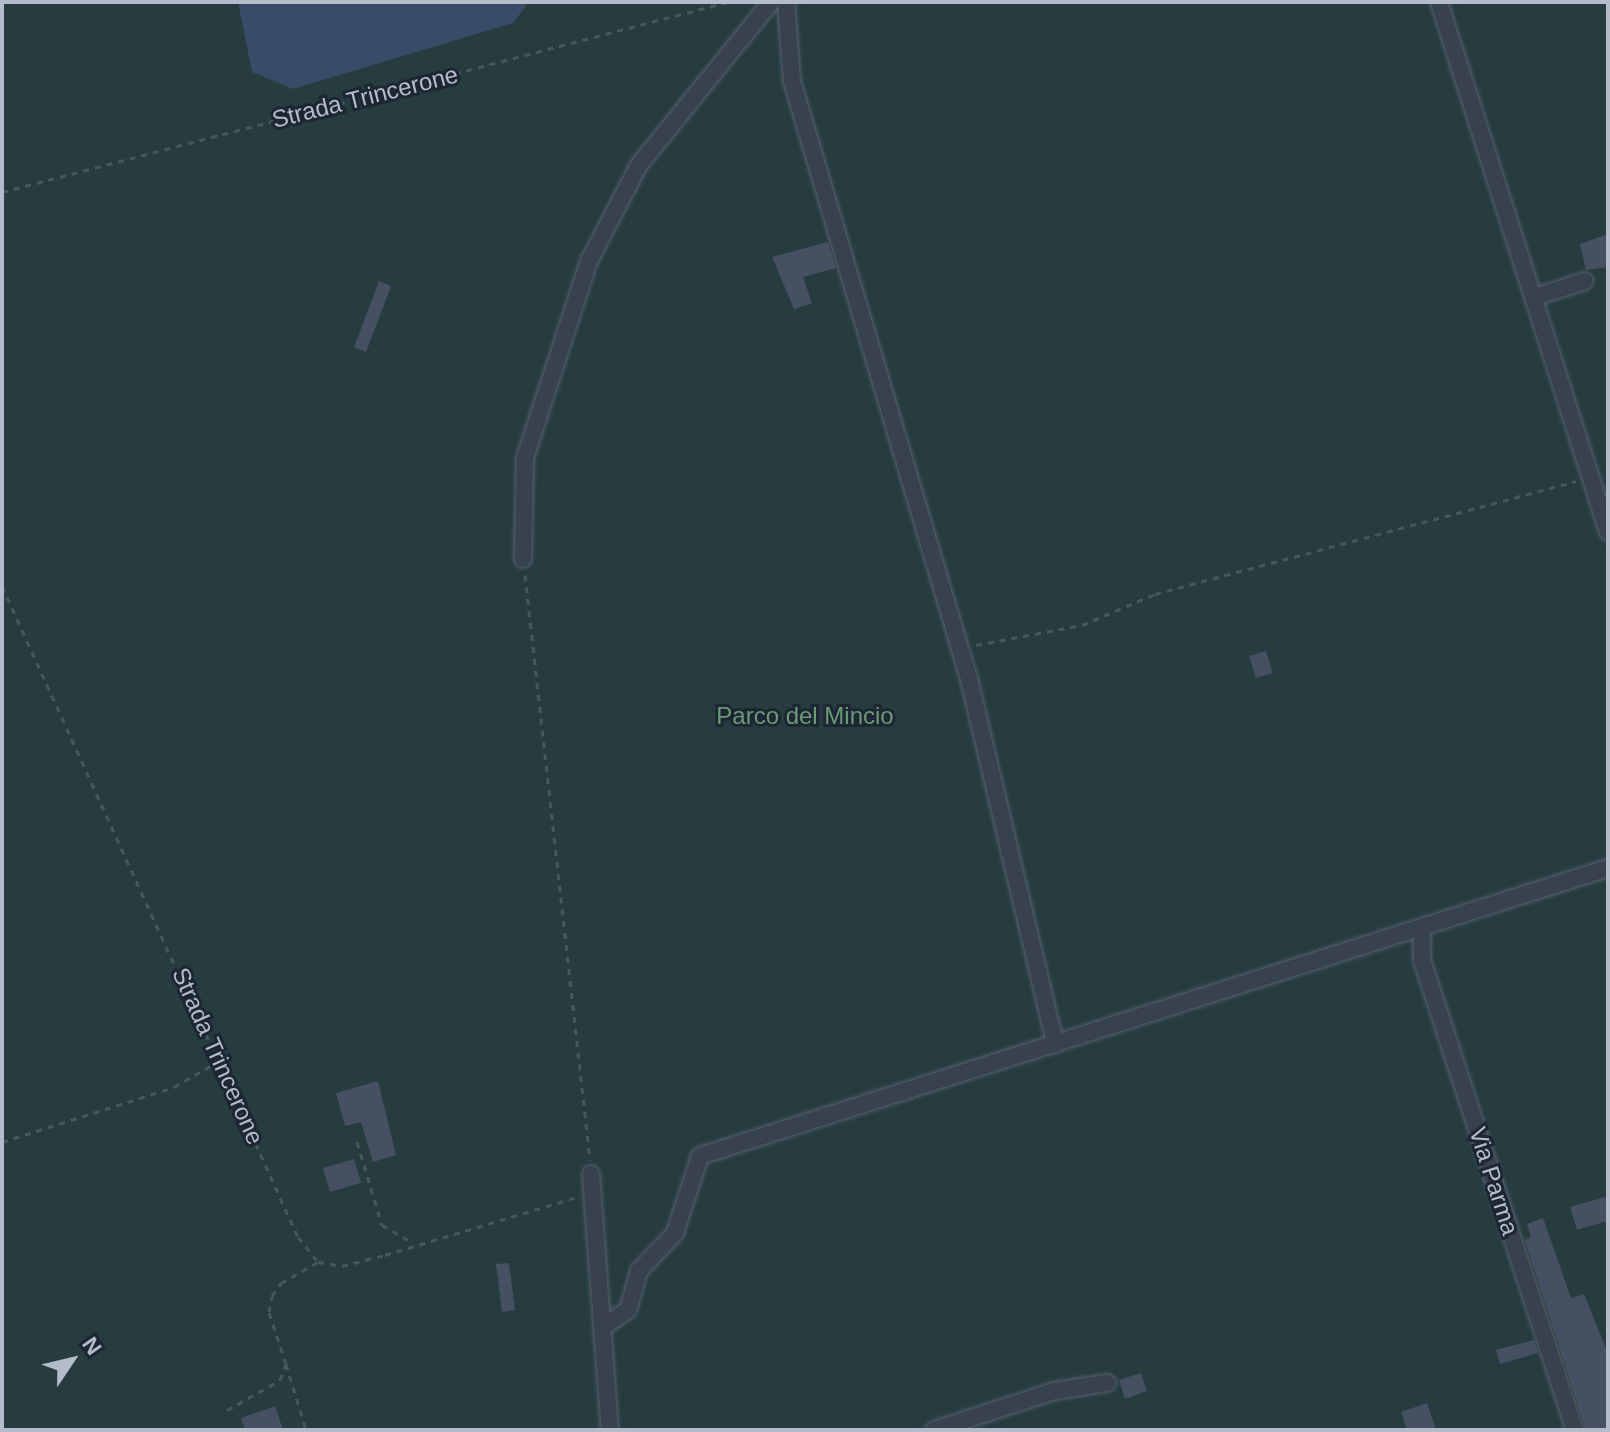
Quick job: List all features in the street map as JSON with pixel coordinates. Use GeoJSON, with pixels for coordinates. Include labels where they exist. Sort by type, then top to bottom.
{"type":"FeatureCollection","features":[{"type":"Feature","properties":{"kind":"street"},"geometry":{"type":"LineString","coordinates":[[523,559],[525,458],[589,261],[639,165],[771,2]]}},
{"type":"Feature","properties":{"kind":"street"},"geometry":{"type":"LineString","coordinates":[[786,2],[792,81],[814,162],[862,304],[960,648],[1055,1044]]}},
{"type":"Feature","properties":{"kind":"street"},"geometry":{"type":"LineString","coordinates":[[1439,2],[1608,532]]}},
{"type":"Feature","properties":{"kind":"street"},"geometry":{"type":"LineString","coordinates":[[1535,297],[1585,281]]}},
{"type":"Feature","properties":{"kind":"street"},"geometry":{"type":"LineString","coordinates":[[602,1328],[628,1310],[639,1271],[675,1233],[700,1156],[1422,930],[1608,868]]}},
{"type":"Feature","properties":{"kind":"street","name":"Via Parma"},"geometry":{"type":"LineString","coordinates":[[1422,930],[1422,960],[1575,1430]]}},
{"type":"Feature","properties":{"kind":"street"},"geometry":{"type":"LineString","coordinates":[[591,1174],[610,1430]]}},
{"type":"Feature","properties":{"kind":"street"},"geometry":{"type":"LineString","coordinates":[[934,1430],[1054,1391],[1107,1383]]}},
{"type":"Feature","properties":{"kind":"path","name":"Strada Trincerone"},"geometry":{"type":"LineString","coordinates":[[2,192],[728,2]]}},
{"type":"Feature","properties":{"kind":"path"},"geometry":{"type":"LineString","coordinates":[[960,648],[1082,625],[1155,594],[1592,480]]}},
{"type":"Feature","properties":{"kind":"path"},"geometry":{"type":"LineString","coordinates":[[523,559],[591,1174]]}},
{"type":"Feature","properties":{"kind":"path","name":"Strada Trincerone"},"geometry":{"type":"LineString","coordinates":[[2,586],[298,1237],[318,1262]]}},
{"type":"Feature","properties":{"kind":"path"},"geometry":{"type":"LineString","coordinates":[[2,1142],[174,1087],[220,1060]]}},
{"type":"Feature","properties":{"kind":"path"},"geometry":{"type":"LineString","coordinates":[[357,1142],[382,1225],[415,1244]]}},
{"type":"Feature","properties":{"kind":"path"},"geometry":{"type":"LineString","coordinates":[[306,1430],[269,1312],[272,1296],[281,1283],[318,1262],[342,1266],[594,1192]]}},
{"type":"Feature","properties":{"kind":"path"},"geometry":{"type":"LineString","coordinates":[[227,1410],[269,1391],[286,1364]]}},
{"type":"Feature","properties":{"kind":"green space","name":"Parco del Mincio"},"geometry":{"type":"Polygon","coordinates":[[[2,2],[1608,2],[1608,1430],[2,1430],[2,2]]]}},
{"type":"Feature","properties":{"kind":"water"},"geometry":{"type":"Polygon","coordinates":[[[238,2],[529,2],[513,23],[293,89],[252,72],[238,2]]]}},
{"type":"Feature","properties":{"kind":"building"},"geometry":{"type":"Polygon","coordinates":[[[1608,234],[1608,267],[1586,270],[1580,244],[1608,234]]]}},
{"type":"Feature","properties":{"kind":"building"},"geometry":{"type":"Polygon","coordinates":[[[828,242],[836,268],[803,277],[812,303],[794,309],[772,257],[828,242]]]}},
{"type":"Feature","properties":{"kind":"building"},"geometry":{"type":"Polygon","coordinates":[[[379,281],[391,286],[366,352],[354,347],[379,281]]]}},
{"type":"Feature","properties":{"kind":"building"},"geometry":{"type":"Polygon","coordinates":[[[1266,651],[1273,673],[1256,678],[1249,656],[1266,651]]]}},
{"type":"Feature","properties":{"kind":"building"},"geometry":{"type":"Polygon","coordinates":[[[378,1081],[396,1155],[373,1162],[361,1122],[345,1126],[336,1093],[378,1081]]]}},
{"type":"Feature","properties":{"kind":"building"},"geometry":{"type":"Polygon","coordinates":[[[354,1159],[361,1183],[330,1192],[323,1168],[354,1159]]]}},
{"type":"Feature","properties":{"kind":"building"},"geometry":{"type":"Polygon","coordinates":[[[1608,1196],[1608,1221],[1577,1230],[1570,1207],[1608,1196]]]}},
{"type":"Feature","properties":{"kind":"building"},"geometry":{"type":"Polygon","coordinates":[[[1543,1218],[1571,1298],[1584,1294],[1608,1353],[1608,1430],[1586,1430],[1525,1240],[1531,1237],[1527,1224],[1543,1218]]]}},
{"type":"Feature","properties":{"kind":"building"},"geometry":{"type":"Polygon","coordinates":[[[509,1263],[515,1310],[502,1312],[496,1264],[509,1263]]]}},
{"type":"Feature","properties":{"kind":"building"},"geometry":{"type":"Polygon","coordinates":[[[1534,1340],[1538,1353],[1500,1364],[1496,1350],[1534,1340]]]}},
{"type":"Feature","properties":{"kind":"building"},"geometry":{"type":"Polygon","coordinates":[[[1141,1373],[1147,1391],[1125,1399],[1119,1380],[1141,1373]]]}},
{"type":"Feature","properties":{"kind":"building"},"geometry":{"type":"Polygon","coordinates":[[[1427,1403],[1436,1430],[1407,1430],[1401,1412],[1427,1403]]]}},
{"type":"Feature","properties":{"kind":"building"},"geometry":{"type":"Polygon","coordinates":[[[275,1406],[283,1430],[245,1430],[241,1418],[275,1406]]]}}]}
